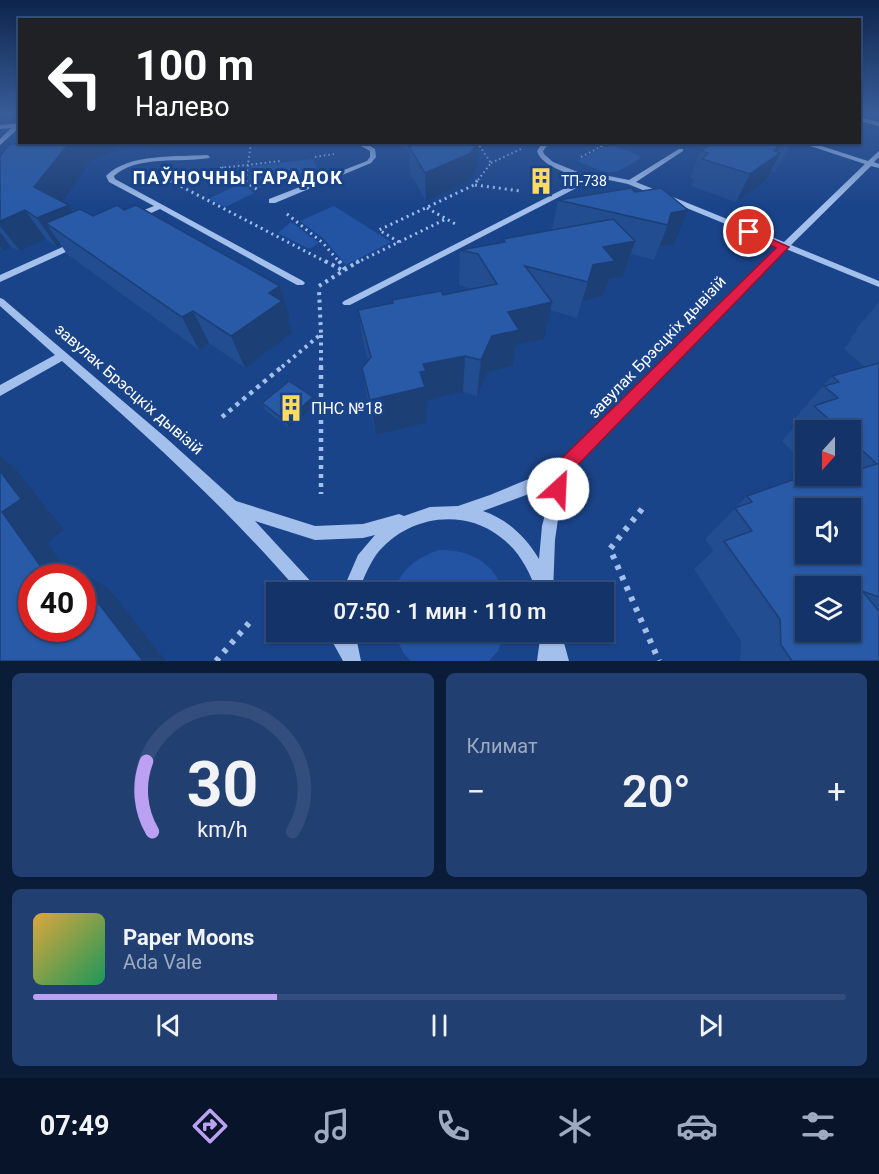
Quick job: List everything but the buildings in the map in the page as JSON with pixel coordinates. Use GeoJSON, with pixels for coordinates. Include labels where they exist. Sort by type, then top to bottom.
{"type":"FeatureCollection","features":[{"type":"Feature","properties":{"kind":"street"},"geometry":{"type":"LineString","coordinates":[[272,201],[360,167],[372,159],[373,150],[361,144]]}},
{"type":"Feature","properties":{"kind":"street"},"geometry":{"type":"LineString","coordinates":[[545,144],[540,151],[544,159],[589,179]]}},
{"type":"Feature","properties":{"kind":"street"},"geometry":{"type":"LineString","coordinates":[[808,144],[874,164]]}},
{"type":"Feature","properties":{"kind":"street"},"geometry":{"type":"LineString","coordinates":[[630,182],[681,150]]}},
{"type":"Feature","properties":{"kind":"street","name":"завулак Брэсцкіх дывізій"},"geometry":{"type":"LineString","coordinates":[[233,507],[315,533],[363,531],[436,511],[459,512],[526,489],[565,467],[784,247],[874,164],[879,153]]}},
{"type":"Feature","properties":{"kind":"street"},"geometry":{"type":"LineString","coordinates":[[207,157],[131,164],[120,167],[111,174],[110,178],[300,283]]}},
{"type":"Feature","properties":{"kind":"street"},"geometry":{"type":"LineString","coordinates":[[347,303],[589,179],[609,178],[630,182],[879,284]]}},
{"type":"Feature","properties":{"kind":"street"},"geometry":{"type":"LineString","coordinates":[[128,220],[160,206]]}},
{"type":"Feature","properties":{"kind":"street"},"geometry":{"type":"LineString","coordinates":[[0,279],[86,240]]}},
{"type":"Feature","properties":{"kind":"street","name":"завулак Брэсцкіх дывізій"},"geometry":{"type":"LineString","coordinates":[[0,301],[233,507],[272,547],[301,582]]}},
{"type":"Feature","properties":{"kind":"street"},"geometry":{"type":"LineString","coordinates":[[0,391],[62,356]]}},
{"type":"Feature","properties":{"kind":"street","name":"завулак Брэсцкіх дывізій"},"geometry":{"type":"LineString","coordinates":[[545,582],[545,546],[551,510],[565,467]]}},
{"type":"Feature","properties":{"kind":"street"},"geometry":{"type":"LineString","coordinates":[[459,512],[482,518],[502,529],[521,546],[536,569],[541,582]]}},
{"type":"Feature","properties":{"kind":"street"},"geometry":{"type":"LineString","coordinates":[[354,582],[360,567],[375,546],[393,529],[414,517]]}},
{"type":"Feature","properties":{"kind":"street"},"geometry":{"type":"LineString","coordinates":[[342,642],[351,657]]}},
{"type":"Feature","properties":{"kind":"street"},"geometry":{"type":"LineString","coordinates":[[349,642],[351,657]]}},
{"type":"Feature","properties":{"kind":"street"},"geometry":{"type":"LineString","coordinates":[[546,661],[549,642]]}},
{"type":"Feature","properties":{"kind":"street"},"geometry":{"type":"LineString","coordinates":[[554,642],[560,661]]}},
{"type":"Feature","properties":{"kind":"path"},"geometry":{"type":"LineString","coordinates":[[246,182],[251,144]]}},
{"type":"Feature","properties":{"kind":"path"},"geometry":{"type":"LineString","coordinates":[[478,144],[491,163]]}},
{"type":"Feature","properties":{"kind":"path"},"geometry":{"type":"LineString","coordinates":[[399,242],[379,230],[474,185],[491,163],[521,149],[521,144]]}},
{"type":"Feature","properties":{"kind":"path"},"geometry":{"type":"LineString","coordinates":[[597,144],[602,146]]}},
{"type":"Feature","properties":{"kind":"path"},"geometry":{"type":"LineString","coordinates":[[305,158],[373,150]]}},
{"type":"Feature","properties":{"kind":"path"},"geometry":{"type":"LineString","coordinates":[[212,169],[282,160]]}},
{"type":"Feature","properties":{"kind":"path"},"geometry":{"type":"LineString","coordinates":[[173,176],[163,177],[342,270]]}},
{"type":"Feature","properties":{"kind":"path"},"geometry":{"type":"LineString","coordinates":[[321,494],[319,286],[342,270],[446,219]]}},
{"type":"Feature","properties":{"kind":"path"},"geometry":{"type":"LineString","coordinates":[[222,417],[321,334]]}},
{"type":"Feature","properties":{"kind":"path"},"geometry":{"type":"LineString","coordinates":[[642,509],[610,549],[659,661]]}},
{"type":"Feature","properties":{"kind":"path"},"geometry":{"type":"LineString","coordinates":[[216,661],[249,623]]}},
{"type":"Feature","properties":{"kind":"shaded area"},"geometry":{"type":"Polygon","coordinates":[[[610,144],[642,157],[611,172],[577,161],[610,144]]]}},
{"type":"Feature","properties":{"kind":"shaded area"},"geometry":{"type":"Polygon","coordinates":[[[313,159],[317,168],[261,188],[249,179],[252,166],[313,159]]]}},
{"type":"Feature","properties":{"kind":"shaded area"},"geometry":{"type":"Polygon","coordinates":[[[242,183],[254,193],[225,207],[208,199],[242,183]]]}},
{"type":"Feature","properties":{"kind":"shaded area"},"geometry":{"type":"Polygon","coordinates":[[[334,206],[391,242],[346,265],[324,239],[300,221],[334,206]]]}},
{"type":"Feature","properties":{"kind":"shaded area"},"geometry":{"type":"Polygon","coordinates":[[[291,222],[319,243],[309,249],[278,233],[291,222]]]}},
{"type":"Feature","properties":{"kind":"shaded area"},"geometry":{"type":"Polygon","coordinates":[[[438,550],[469,555],[486,565],[499,582],[398,582],[410,566],[438,550]]]}},
{"type":"Feature","properties":{"kind":"shaded area"},"geometry":{"type":"Polygon","coordinates":[[[398,642],[501,642],[498,651],[489,661],[411,661],[404,654],[398,642]]]}},
{"type":"Feature","properties":{"kind":"place","name":"ТП-738"},"geometry":{"type":"Point","coordinates":[541,181]}},
{"type":"Feature","properties":{"kind":"place","name":"ПНС №18"},"geometry":{"type":"Point","coordinates":[291,408]}},
{"type":"Feature","properties":{"kind":"district","name":"ПАЎНОЧНЫ ГАРАДОК"},"geometry":{"type":"Point","coordinates":[238,177]}},
{"type":"Feature","properties":{"kind":"route"},"geometry":{"type":"LineString","coordinates":[[558,489],[565,467],[784,247],[749,232]]}}]}
